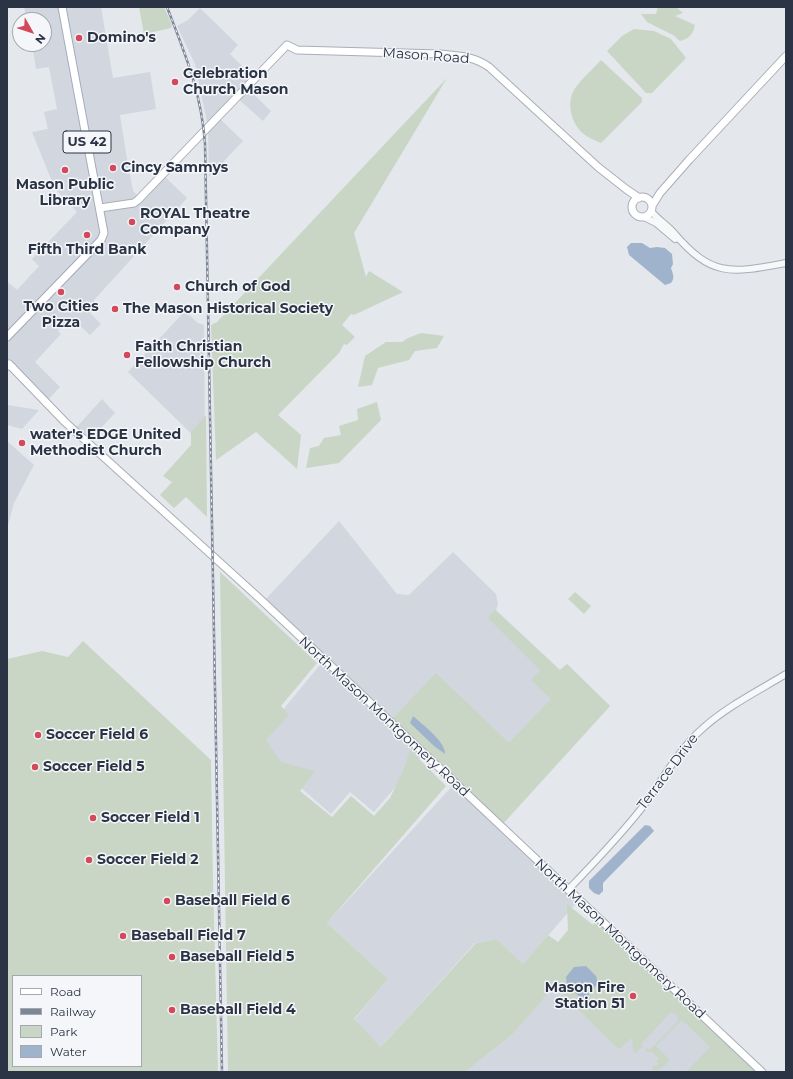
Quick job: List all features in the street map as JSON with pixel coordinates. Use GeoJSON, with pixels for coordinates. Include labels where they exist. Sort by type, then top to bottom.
{"type":"FeatureCollection","features":[{"type":"Feature","properties":{"kind":"main road","name":"US 42"},"geometry":{"type":"LineString","coordinates":[[7,337],[101,240],[104,233],[62,7]]}},
{"type":"Feature","properties":{"kind":"main road","name":"Mason Road"},"geometry":{"type":"LineString","coordinates":[[100,208],[134,203],[138,200],[287,45],[297,50],[440,54],[476,59],[489,67],[598,167],[626,189],[641,198]]}},
{"type":"Feature","properties":{"kind":"main road"},"geometry":{"type":"LineString","coordinates":[[688,160],[677,168],[655,192],[634,201],[632,210],[636,215],[644,217],[649,214],[660,193],[688,160],[786,56]]}},
{"type":"Feature","properties":{"kind":"main road","name":"Mason Road"},"geometry":{"type":"LineString","coordinates":[[598,167],[616,187],[629,197],[632,206]]}},
{"type":"Feature","properties":{"kind":"main road"},"geometry":{"type":"LineString","coordinates":[[641,198],[649,200],[651,208]]}},
{"type":"Feature","properties":{"kind":"main road","name":"North Mason Montgomery Road"},"geometry":{"type":"LineString","coordinates":[[9,365],[65,422],[258,597],[762,1072]]}},
{"type":"Feature","properties":{"kind":"street"},"geometry":{"type":"LineString","coordinates":[[651,208],[655,217],[681,242],[700,259],[714,266],[725,269],[743,270],[786,263]]}},
{"type":"Feature","properties":{"kind":"street"},"geometry":{"type":"LineString","coordinates":[[644,217],[656,223],[670,236],[681,242]]}},
{"type":"Feature","properties":{"kind":"street","name":"Terrace Drive"},"geometry":{"type":"LineString","coordinates":[[568,890],[618,837],[685,747],[701,730],[723,713],[786,674]]}},
{"type":"Feature","properties":{"kind":"shaded area"},"geometry":{"type":"Polygon","coordinates":[[[24,7],[101,7],[113,78],[150,72],[156,109],[120,115],[133,191],[140,198],[162,174],[187,198],[94,300],[97,305],[90,313],[101,324],[90,335],[70,317],[58,331],[61,334],[35,362],[60,387],[46,402],[7,362],[7,285],[9,283],[17,290],[39,266],[32,259],[77,212],[55,189],[32,132],[48,129],[44,112],[57,109],[49,67],[36,69],[33,52],[52,52],[52,12],[25,12],[24,7]]]}},
{"type":"Feature","properties":{"kind":"shaded area"},"geometry":{"type":"Polygon","coordinates":[[[200,8],[238,45],[230,54],[254,78],[246,87],[271,111],[263,121],[236,97],[218,117],[243,141],[209,177],[208,127],[195,64],[177,26],[188,20],[200,8]]]}},
{"type":"Feature","properties":{"kind":"shaded area"},"geometry":{"type":"Polygon","coordinates":[[[185,311],[198,323],[204,325],[205,447],[128,372],[185,311]]]}},
{"type":"Feature","properties":{"kind":"shaded area"},"geometry":{"type":"Polygon","coordinates":[[[102,399],[115,413],[88,442],[74,430],[102,399]]]}},
{"type":"Feature","properties":{"kind":"shaded area"},"geometry":{"type":"Polygon","coordinates":[[[7,405],[39,410],[22,429],[7,425],[7,405]]]}},
{"type":"Feature","properties":{"kind":"shaded area"},"geometry":{"type":"Polygon","coordinates":[[[7,442],[34,465],[14,503],[7,529],[7,442]]]}},
{"type":"Feature","properties":{"kind":"shaded area"},"geometry":{"type":"Polygon","coordinates":[[[339,521],[397,594],[409,595],[453,552],[496,594],[498,604],[496,610],[560,670],[567,664],[610,706],[501,826],[579,900],[523,964],[497,939],[475,943],[381,1047],[354,1020],[388,979],[327,923],[455,783],[424,754],[374,812],[350,792],[331,814],[253,746],[324,660],[263,602],[339,521]]]}},
{"type":"Feature","properties":{"kind":"shaded area"},"geometry":{"type":"Polygon","coordinates":[[[554,985],[619,1050],[677,992],[761,1072],[465,1072],[512,1035],[554,985]]]}},
{"type":"Feature","properties":{"kind":"green space"},"geometry":{"type":"Polygon","coordinates":[[[139,7],[164,7],[172,25],[171,28],[144,34],[139,7]]]}},
{"type":"Feature","properties":{"kind":"green space"},"geometry":{"type":"Polygon","coordinates":[[[658,7],[676,7],[683,13],[675,16],[695,25],[690,36],[680,41],[673,35],[647,22],[641,14],[656,14],[658,7]]]}},
{"type":"Feature","properties":{"kind":"green space"},"geometry":{"type":"Polygon","coordinates":[[[634,29],[654,31],[671,39],[686,58],[652,93],[646,93],[607,51],[622,36],[634,29]]]}},
{"type":"Feature","properties":{"kind":"green space"},"geometry":{"type":"Polygon","coordinates":[[[601,60],[642,98],[642,102],[601,143],[584,134],[575,124],[572,117],[570,103],[571,96],[576,86],[601,60]]]}},
{"type":"Feature","properties":{"kind":"green space"},"geometry":{"type":"Polygon","coordinates":[[[447,78],[354,233],[366,277],[369,271],[403,292],[354,315],[351,314],[342,325],[355,337],[347,345],[344,344],[339,353],[278,415],[301,435],[297,469],[256,432],[216,460],[211,325],[217,322],[447,78]]]}},
{"type":"Feature","properties":{"kind":"green space"},"geometry":{"type":"Polygon","coordinates":[[[421,333],[444,336],[437,348],[415,351],[409,360],[378,368],[372,385],[358,387],[365,356],[386,342],[402,342],[421,333]]]}},
{"type":"Feature","properties":{"kind":"green space"},"geometry":{"type":"Polygon","coordinates":[[[377,402],[381,420],[339,463],[306,468],[310,448],[319,446],[324,438],[341,435],[339,426],[358,420],[357,409],[377,402]]]}},
{"type":"Feature","properties":{"kind":"green space"},"geometry":{"type":"Polygon","coordinates":[[[206,415],[207,517],[186,497],[174,508],[160,495],[172,482],[163,476],[191,445],[191,432],[206,415]]]}},
{"type":"Feature","properties":{"kind":"green space"},"geometry":{"type":"Polygon","coordinates":[[[220,572],[317,663],[281,706],[289,715],[266,740],[281,762],[315,771],[300,791],[332,817],[351,796],[374,816],[390,798],[404,769],[410,750],[446,786],[327,923],[388,979],[354,1019],[381,1047],[476,943],[497,939],[523,964],[548,935],[558,942],[568,930],[567,904],[593,925],[597,917],[757,1068],[752,1072],[686,1072],[710,1047],[682,1020],[656,1046],[670,1060],[661,1069],[653,1070],[652,1067],[659,1063],[657,1062],[659,1059],[651,1051],[648,1053],[645,1050],[647,1048],[650,1050],[679,1020],[675,1013],[674,1014],[671,1012],[641,1044],[643,1046],[636,1053],[633,1051],[632,1038],[619,1050],[554,986],[512,1035],[465,1072],[228,1072],[220,572]]]}},
{"type":"Feature","properties":{"kind":"green space"},"geometry":{"type":"Polygon","coordinates":[[[575,592],[591,606],[584,614],[568,599],[575,592]]]}},
{"type":"Feature","properties":{"kind":"green space"},"geometry":{"type":"Polygon","coordinates":[[[495,610],[560,670],[567,664],[610,706],[500,827],[390,721],[436,673],[509,743],[551,699],[531,680],[540,670],[488,618],[495,610]]]}},
{"type":"Feature","properties":{"kind":"green space"},"geometry":{"type":"Polygon","coordinates":[[[83,641],[211,760],[218,1072],[7,1072],[7,659],[42,651],[68,657],[83,641]]]}},
{"type":"Feature","properties":{"kind":"water"},"geometry":{"type":"Polygon","coordinates":[[[631,243],[642,243],[650,248],[665,248],[672,254],[673,264],[671,268],[673,278],[671,283],[665,285],[629,255],[627,247],[631,243]]]}},
{"type":"Feature","properties":{"kind":"water"},"geometry":{"type":"Polygon","coordinates":[[[413,716],[438,739],[442,744],[445,754],[434,746],[410,723],[413,716]]]}},
{"type":"Feature","properties":{"kind":"water"},"geometry":{"type":"Polygon","coordinates":[[[645,825],[650,826],[654,831],[603,883],[603,891],[599,895],[594,893],[589,888],[589,881],[645,825]]]}},
{"type":"Feature","properties":{"kind":"water"},"geometry":{"type":"Polygon","coordinates":[[[586,966],[596,976],[598,983],[584,1001],[567,985],[566,977],[574,967],[586,966]]]}},
{"type":"Feature","properties":{"kind":"railway"},"geometry":{"type":"LineString","coordinates":[[167,7],[186,57],[196,90],[200,106],[205,143],[222,1072]]}},
{"type":"Feature","properties":{"kind":"place","name":"Domino's"},"geometry":{"type":"Point","coordinates":[79,38]}},
{"type":"Feature","properties":{"kind":"place","name":"Celebration Church Mason"},"geometry":{"type":"Point","coordinates":[175,82]}},
{"type":"Feature","properties":{"kind":"place","name":"Cincy Sammys"},"geometry":{"type":"Point","coordinates":[113,168]}},
{"type":"Feature","properties":{"kind":"place","name":"Mason Public Library"},"geometry":{"type":"Point","coordinates":[65,170]}},
{"type":"Feature","properties":{"kind":"place","name":"ROYAL Theatre Company"},"geometry":{"type":"Point","coordinates":[132,222]}},
{"type":"Feature","properties":{"kind":"place","name":"Fifth Third Bank"},"geometry":{"type":"Point","coordinates":[87,235]}},
{"type":"Feature","properties":{"kind":"place","name":"Church of God"},"geometry":{"type":"Point","coordinates":[177,287]}},
{"type":"Feature","properties":{"kind":"place","name":"Two Cities Pizza"},"geometry":{"type":"Point","coordinates":[61,292]}},
{"type":"Feature","properties":{"kind":"place","name":"The Mason Historical Society"},"geometry":{"type":"Point","coordinates":[115,309]}},
{"type":"Feature","properties":{"kind":"place","name":"Faith Christian Fellowship Church"},"geometry":{"type":"Point","coordinates":[127,355]}},
{"type":"Feature","properties":{"kind":"place","name":"water's EDGE United Methodist Church"},"geometry":{"type":"Point","coordinates":[22,443]}},
{"type":"Feature","properties":{"kind":"place","name":"Soccer Field 6"},"geometry":{"type":"Point","coordinates":[38,735]}},
{"type":"Feature","properties":{"kind":"place","name":"Soccer Field 5"},"geometry":{"type":"Point","coordinates":[35,767]}},
{"type":"Feature","properties":{"kind":"place","name":"Soccer Field 1"},"geometry":{"type":"Point","coordinates":[93,818]}},
{"type":"Feature","properties":{"kind":"place","name":"Soccer Field 2"},"geometry":{"type":"Point","coordinates":[89,860]}},
{"type":"Feature","properties":{"kind":"place","name":"Baseball Field 6"},"geometry":{"type":"Point","coordinates":[167,901]}},
{"type":"Feature","properties":{"kind":"place","name":"Baseball Field 7"},"geometry":{"type":"Point","coordinates":[123,936]}},
{"type":"Feature","properties":{"kind":"place","name":"Baseball Field 5"},"geometry":{"type":"Point","coordinates":[172,957]}},
{"type":"Feature","properties":{"kind":"place","name":"Mason Fire Station 51"},"geometry":{"type":"Point","coordinates":[633,996]}},
{"type":"Feature","properties":{"kind":"place","name":"Baseball Field 4"},"geometry":{"type":"Point","coordinates":[172,1010]}}]}
